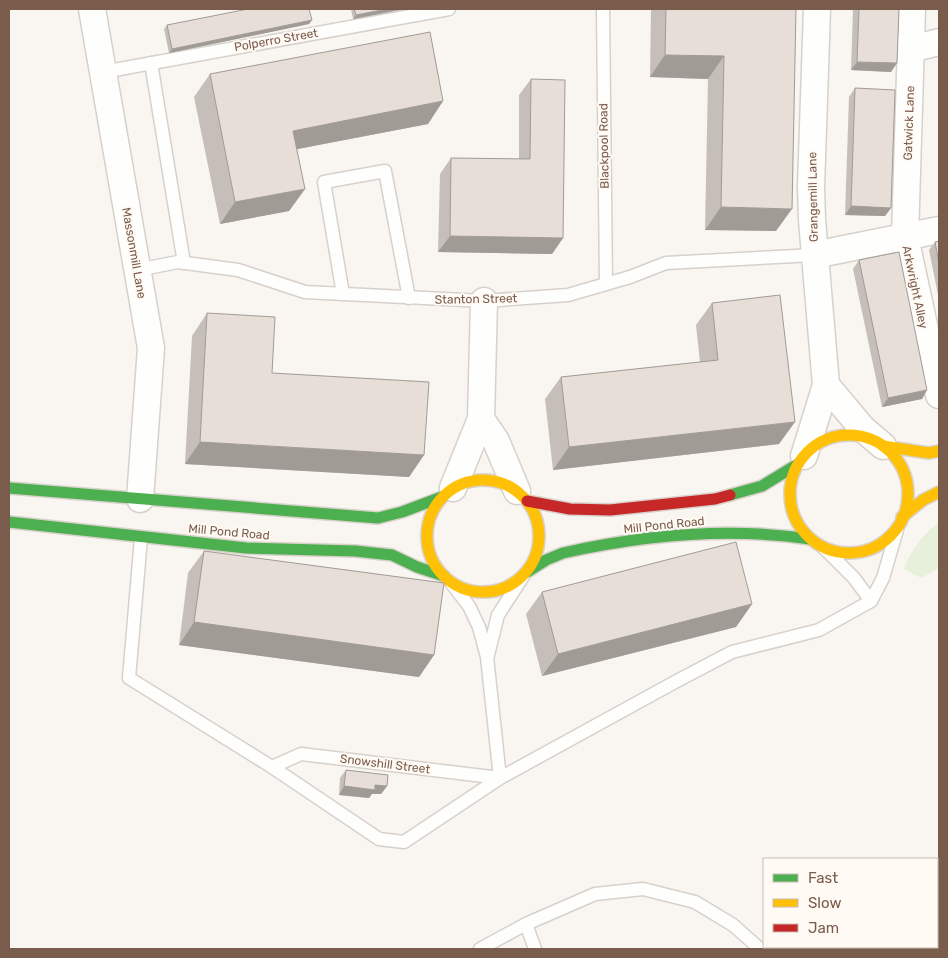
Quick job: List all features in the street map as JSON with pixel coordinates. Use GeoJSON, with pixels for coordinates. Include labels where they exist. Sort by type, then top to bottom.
{"type":"FeatureCollection","features":[{"type":"Feature","properties":{"kind":"street","name":"Massonmill Lane"},"geometry":{"type":"LineString","coordinates":[[92,9],[151,348],[140,499]]}},
{"type":"Feature","properties":{"kind":"street","name":"Grangemill Lane"},"geometry":{"type":"LineString","coordinates":[[816,9],[811,187],[814,255],[826,384]]}},
{"type":"Feature","properties":{"kind":"street","name":"Gatwick Lane"},"geometry":{"type":"LineString","coordinates":[[905,237],[912,9]]}},
{"type":"Feature","properties":{"kind":"street"},"geometry":{"type":"LineString","coordinates":[[911,49],[939,42]]}},
{"type":"Feature","properties":{"kind":"street"},"geometry":{"type":"LineString","coordinates":[[814,255],[939,230]]}},
{"type":"Feature","properties":{"kind":"street","name":"Arkwright Alley"},"geometry":{"type":"LineString","coordinates":[[905,237],[939,395]]}},
{"type":"Feature","properties":{"kind":"street"},"geometry":{"type":"LineString","coordinates":[[448,580],[433,562],[428,546],[427,528],[432,511],[448,493],[482,419],[484,301]]}},
{"type":"Feature","properties":{"kind":"street"},"geometry":{"type":"LineString","coordinates":[[826,384],[862,428],[883,446]]}},
{"type":"Feature","properties":{"kind":"street"},"geometry":{"type":"LineString","coordinates":[[801,460],[826,384]]}},
{"type":"Feature","properties":{"kind":"street"},"geometry":{"type":"LineString","coordinates":[[482,419],[496,441],[522,496]]}},
{"type":"Feature","properties":{"kind":"street","name":"Mill Pond Road"},"geometry":{"type":"LineString","coordinates":[[522,496],[570,509],[610,510],[715,499],[762,486],[801,460],[821,442],[836,436],[853,435],[869,439],[883,446],[929,453],[939,451]]}},
{"type":"Feature","properties":{"kind":"street","name":"Mill Pond Road"},"geometry":{"type":"LineString","coordinates":[[801,460],[791,480],[789,496],[792,512],[799,527],[810,539],[824,548],[839,553],[856,554],[872,549],[886,541],[897,530],[907,506],[908,493],[902,468],[883,446]]}},
{"type":"Feature","properties":{"kind":"street","name":"Mill Pond Road"},"geometry":{"type":"LineString","coordinates":[[9,488],[378,518],[402,512],[448,493],[473,480],[490,480],[507,485],[522,496],[532,507],[538,522],[540,538],[537,554],[525,574]]}},
{"type":"Feature","properties":{"kind":"street"},"geometry":{"type":"LineString","coordinates":[[902,517],[924,500],[939,492]]}},
{"type":"Feature","properties":{"kind":"street","name":"Mill Pond Road"},"geometry":{"type":"LineString","coordinates":[[9,522],[141,538],[246,548],[356,551],[392,555],[474,592],[490,592],[505,588],[554,556],[621,542],[698,534],[746,532],[782,534],[810,539]]}},
{"type":"Feature","properties":{"kind":"lane","name":"Polperro Street"},"geometry":{"type":"LineString","coordinates":[[103,72],[449,9]]}},
{"type":"Feature","properties":{"kind":"lane","name":"Blackpool Road"},"geometry":{"type":"LineString","coordinates":[[603,9],[606,284]]}},
{"type":"Feature","properties":{"kind":"lane"},"geometry":{"type":"LineString","coordinates":[[151,63],[184,263]]}},
{"type":"Feature","properties":{"kind":"lane"},"geometry":{"type":"LineString","coordinates":[[343,294],[324,182],[385,171],[409,298]]}},
{"type":"Feature","properties":{"kind":"lane","name":"Stanton Street"},"geometry":{"type":"LineString","coordinates":[[137,270],[178,262],[238,270],[304,292],[484,301],[568,295],[630,277],[666,263],[814,255]]}},
{"type":"Feature","properties":{"kind":"lane"},"geometry":{"type":"LineString","coordinates":[[141,538],[129,678],[272,767],[379,839],[404,842],[500,778],[732,652],[819,630],[871,601],[883,578],[897,530]]}},
{"type":"Feature","properties":{"kind":"lane"},"geometry":{"type":"LineString","coordinates":[[824,548],[854,578],[871,601]]}},
{"type":"Feature","properties":{"kind":"lane"},"geometry":{"type":"LineString","coordinates":[[487,657],[498,615],[525,574]]}},
{"type":"Feature","properties":{"kind":"lane"},"geometry":{"type":"LineString","coordinates":[[448,580],[469,606],[480,627],[487,657],[500,778]]}},
{"type":"Feature","properties":{"kind":"lane","name":"Snowshill Street"},"geometry":{"type":"LineString","coordinates":[[272,767],[301,754],[500,778]]}},
{"type":"Feature","properties":{"kind":"lane"},"geometry":{"type":"LineString","coordinates":[[480,949],[526,924],[595,894],[643,889],[695,902],[733,925],[760,949]]}},
{"type":"Feature","properties":{"kind":"lane"},"geometry":{"type":"LineString","coordinates":[[526,924],[535,949]]}},
{"type":"Feature","properties":{"kind":"green space"},"geometry":{"type":"Polygon","coordinates":[[[939,522],[939,568],[921,578],[904,569],[918,543],[939,522]]]}},
{"type":"Feature","properties":{"kind":"building"},"geometry":{"type":"Polygon","coordinates":[[[248,9],[309,9],[312,20],[172,49],[167,25],[248,9]]]}},
{"type":"Feature","properties":{"kind":"building"},"geometry":{"type":"Polygon","coordinates":[[[354,9],[387,9],[356,15],[354,9]]]}},
{"type":"Feature","properties":{"kind":"building"},"geometry":{"type":"Polygon","coordinates":[[[666,9],[796,9],[792,209],[721,207],[724,56],[665,55],[666,9]]]}},
{"type":"Feature","properties":{"kind":"building"},"geometry":{"type":"Polygon","coordinates":[[[859,9],[899,9],[897,63],[857,62],[859,9]]]}},
{"type":"Feature","properties":{"kind":"building"},"geometry":{"type":"Polygon","coordinates":[[[430,32],[443,101],[293,131],[305,189],[235,202],[210,74],[430,32]]]}},
{"type":"Feature","properties":{"kind":"building"},"geometry":{"type":"Polygon","coordinates":[[[531,79],[565,80],[563,238],[450,236],[451,158],[530,159],[531,79]]]}},
{"type":"Feature","properties":{"kind":"building"},"geometry":{"type":"Polygon","coordinates":[[[855,88],[895,90],[891,208],[851,206],[855,88]]]}},
{"type":"Feature","properties":{"kind":"building"},"geometry":{"type":"Polygon","coordinates":[[[939,241],[939,264],[935,242],[939,241]]]}},
{"type":"Feature","properties":{"kind":"building"},"geometry":{"type":"Polygon","coordinates":[[[899,252],[927,390],[888,398],[859,260],[899,252]]]}},
{"type":"Feature","properties":{"kind":"building"},"geometry":{"type":"Polygon","coordinates":[[[780,295],[795,422],[569,447],[561,377],[718,360],[712,303],[780,295]]]}},
{"type":"Feature","properties":{"kind":"building"},"geometry":{"type":"Polygon","coordinates":[[[207,313],[275,317],[272,373],[429,382],[424,455],[200,442],[207,313]]]}},
{"type":"Feature","properties":{"kind":"building"},"geometry":{"type":"Polygon","coordinates":[[[736,542],[752,604],[558,654],[542,592],[736,542]]]}},
{"type":"Feature","properties":{"kind":"building"},"geometry":{"type":"Polygon","coordinates":[[[204,551],[444,583],[434,655],[194,622],[204,551]]]}},
{"type":"Feature","properties":{"kind":"building"},"geometry":{"type":"Polygon","coordinates":[[[346,770],[388,775],[387,786],[375,785],[375,790],[344,786],[346,770]]]}},
{"type":"Feature","properties":{"kind":"traffic: fast"},"geometry":{"type":"LineString","coordinates":[[730,495],[762,486],[798,464]]}},
{"type":"Feature","properties":{"kind":"traffic: fast"},"geometry":{"type":"LineString","coordinates":[[9,488],[378,518],[402,512],[442,497]]}},
{"type":"Feature","properties":{"kind":"traffic: fast"},"geometry":{"type":"LineString","coordinates":[[9,522],[246,548],[355,551],[392,555],[417,567],[444,576]]}},
{"type":"Feature","properties":{"kind":"traffic: fast"},"geometry":{"type":"LineString","coordinates":[[527,572],[546,560],[563,553],[655,537],[717,533],[779,535],[810,539]]}},
{"type":"Feature","properties":{"kind":"traffic: slow"},"geometry":{"type":"LineString","coordinates":[[849,435],[872,439],[891,452],[904,471],[908,494],[904,517],[891,536],[872,549],[849,553],[826,549],[807,536],[794,517],[790,494],[794,471],[807,452],[826,439],[849,435]]}},
{"type":"Feature","properties":{"kind":"traffic: slow"},"geometry":{"type":"LineString","coordinates":[[883,446],[929,453],[939,451]]}},
{"type":"Feature","properties":{"kind":"traffic: slow"},"geometry":{"type":"LineString","coordinates":[[483,480],[505,484],[523,496],[535,514],[539,536],[535,558],[523,576],[505,588],[483,592],[461,588],[443,576],[431,558],[427,536],[431,514],[443,496],[461,484],[483,480]]}},
{"type":"Feature","properties":{"kind":"traffic: slow"},"geometry":{"type":"LineString","coordinates":[[902,517],[923,500],[939,492]]}},
{"type":"Feature","properties":{"kind":"traffic: jam"},"geometry":{"type":"LineString","coordinates":[[527,501],[570,509],[610,510],[715,499],[730,495]]}}]}
